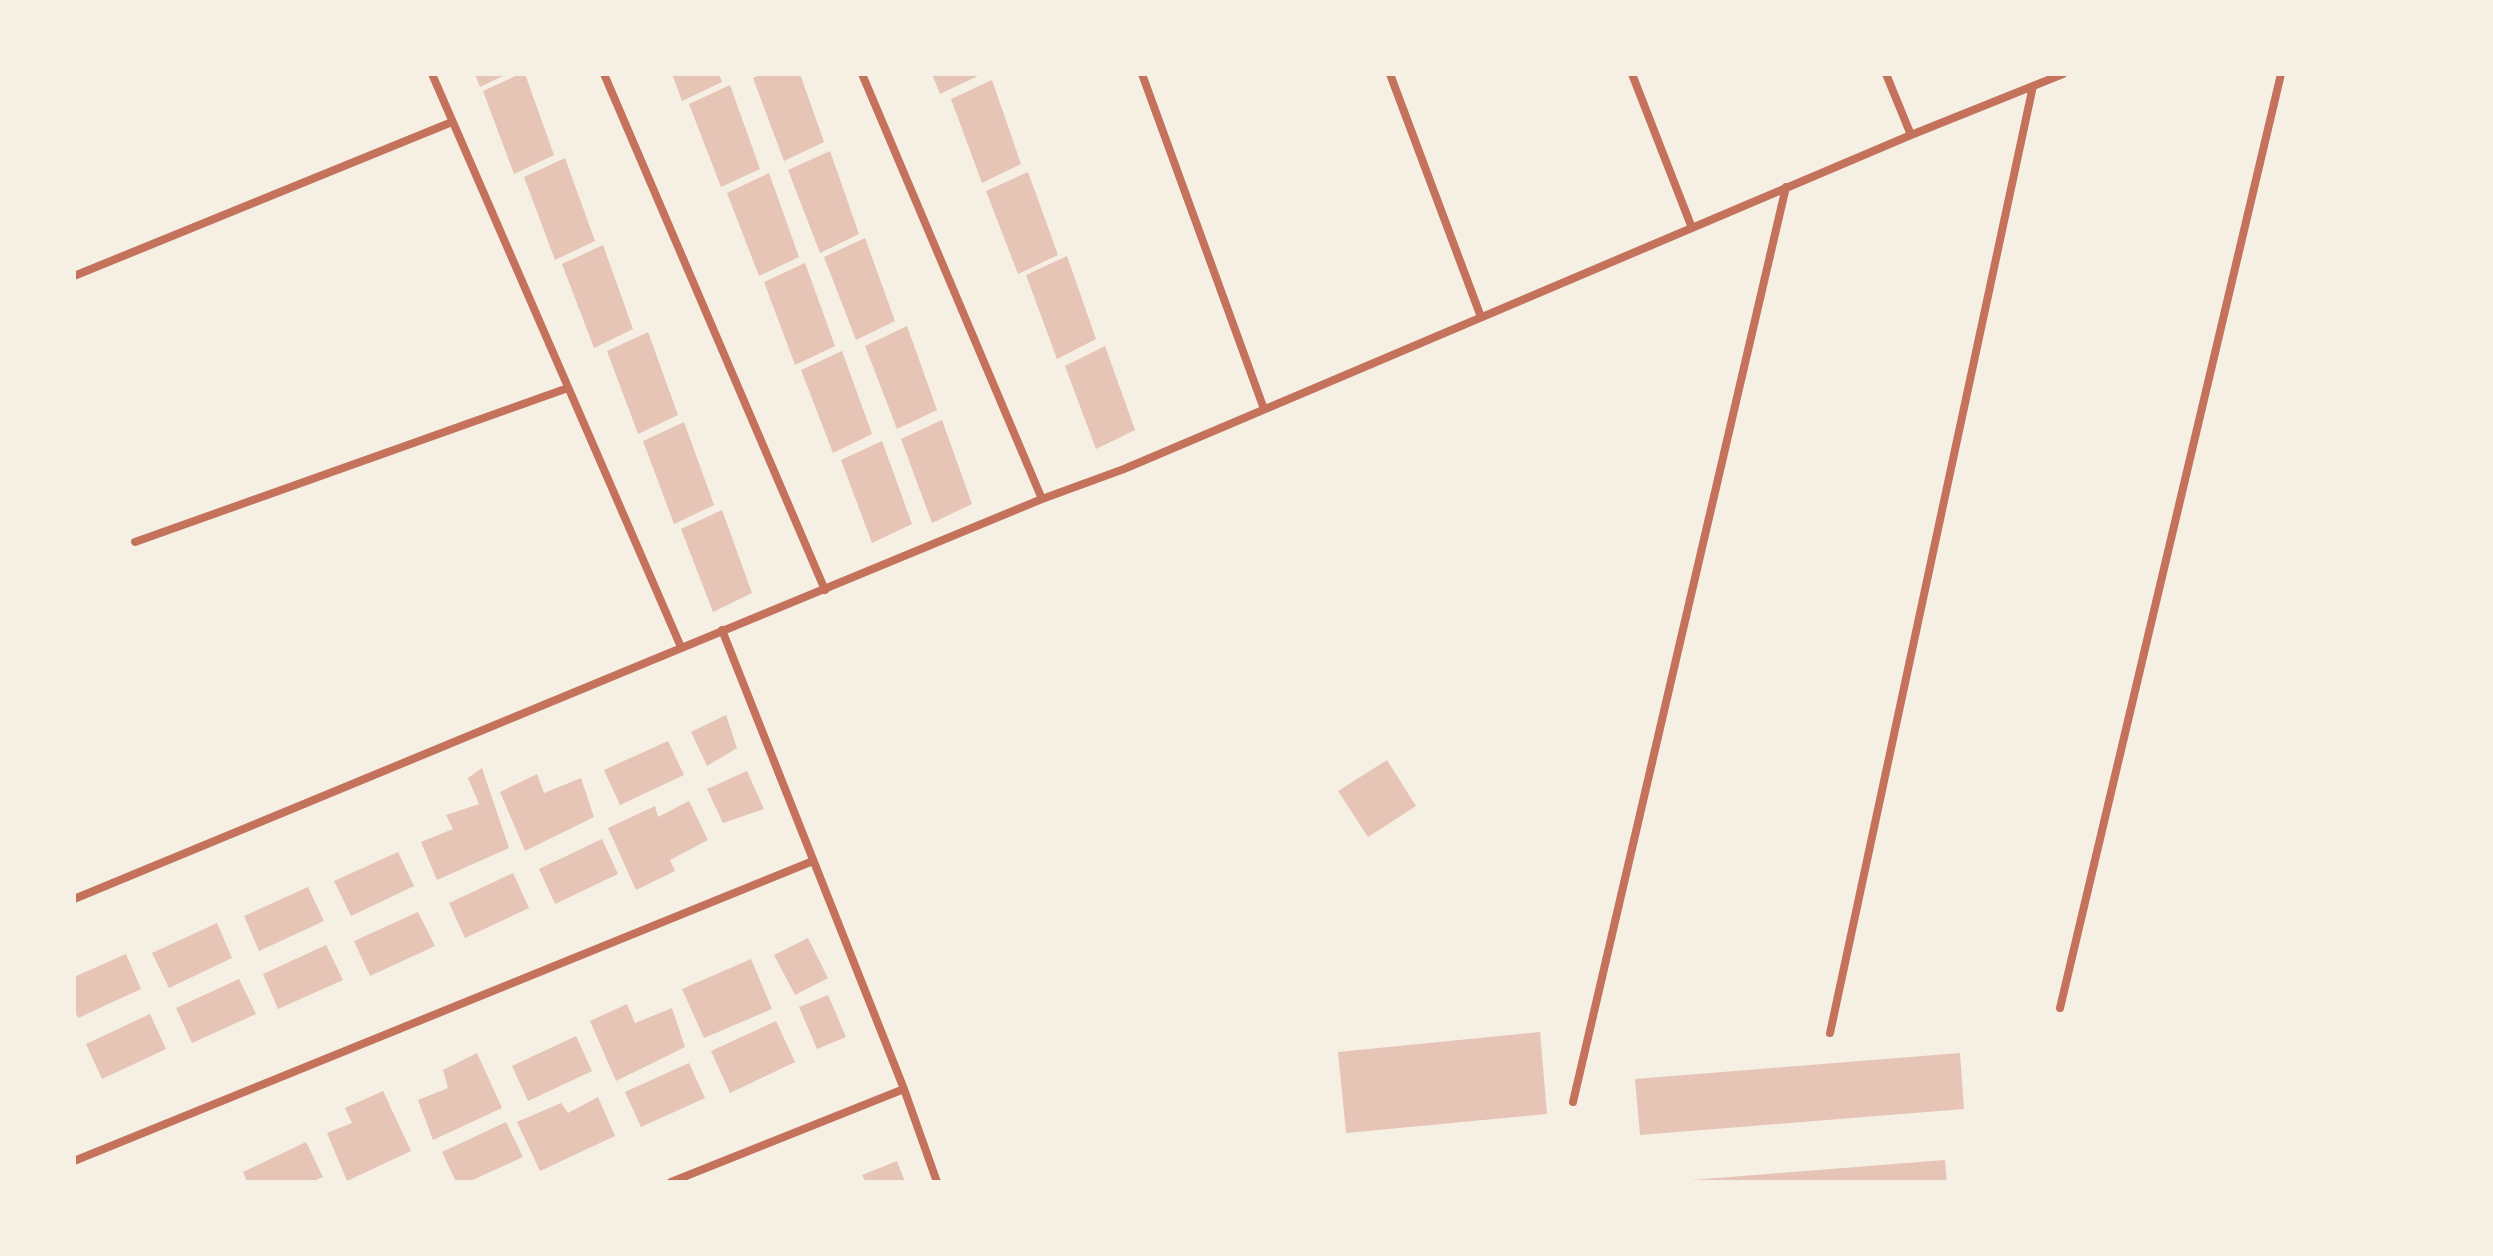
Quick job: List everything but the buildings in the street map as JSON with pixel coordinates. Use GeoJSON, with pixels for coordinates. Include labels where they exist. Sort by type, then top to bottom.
{"type":"FeatureCollection","features":[{"type":"Feature","properties":{"kind":"street"},"geometry":{"type":"LineString","coordinates":[[432,74],[681,647]]}},
{"type":"Feature","properties":{"kind":"street"},"geometry":{"type":"LineString","coordinates":[[604,74],[825,590]]}},
{"type":"Feature","properties":{"kind":"street"},"geometry":{"type":"LineString","coordinates":[[862,74],[1042,499]]}},
{"type":"Feature","properties":{"kind":"street"},"geometry":{"type":"LineString","coordinates":[[1142,74],[1264,409]]}},
{"type":"Feature","properties":{"kind":"street"},"geometry":{"type":"LineString","coordinates":[[1390,74],[1481,317]]}},
{"type":"Feature","properties":{"kind":"street"},"geometry":{"type":"LineString","coordinates":[[1632,74],[1692,228]]}},
{"type":"Feature","properties":{"kind":"street"},"geometry":{"type":"LineString","coordinates":[[1886,74],[1911,135]]}},
{"type":"Feature","properties":{"kind":"street"},"geometry":{"type":"LineString","coordinates":[[74,899],[722,630],[1042,499],[1124,469],[1786,187],[2063,74]]}},
{"type":"Feature","properties":{"kind":"street"},"geometry":{"type":"LineString","coordinates":[[2060,1008],[2281,74]]}},
{"type":"Feature","properties":{"kind":"street"},"geometry":{"type":"LineString","coordinates":[[1830,1033],[2033,86]]}},
{"type":"Feature","properties":{"kind":"street"},"geometry":{"type":"LineString","coordinates":[[74,276],[452,122]]}},
{"type":"Feature","properties":{"kind":"street"},"geometry":{"type":"LineString","coordinates":[[1573,1102],[1786,187]]}},
{"type":"Feature","properties":{"kind":"street"},"geometry":{"type":"LineString","coordinates":[[135,542],[568,388]]}},
{"type":"Feature","properties":{"kind":"street"},"geometry":{"type":"LineString","coordinates":[[722,630],[904,1089],[937,1182]]}},
{"type":"Feature","properties":{"kind":"street"},"geometry":{"type":"LineString","coordinates":[[74,1161],[813,861]]}},
{"type":"Feature","properties":{"kind":"street"},"geometry":{"type":"LineString","coordinates":[[671,1182],[904,1089]]}}]}
